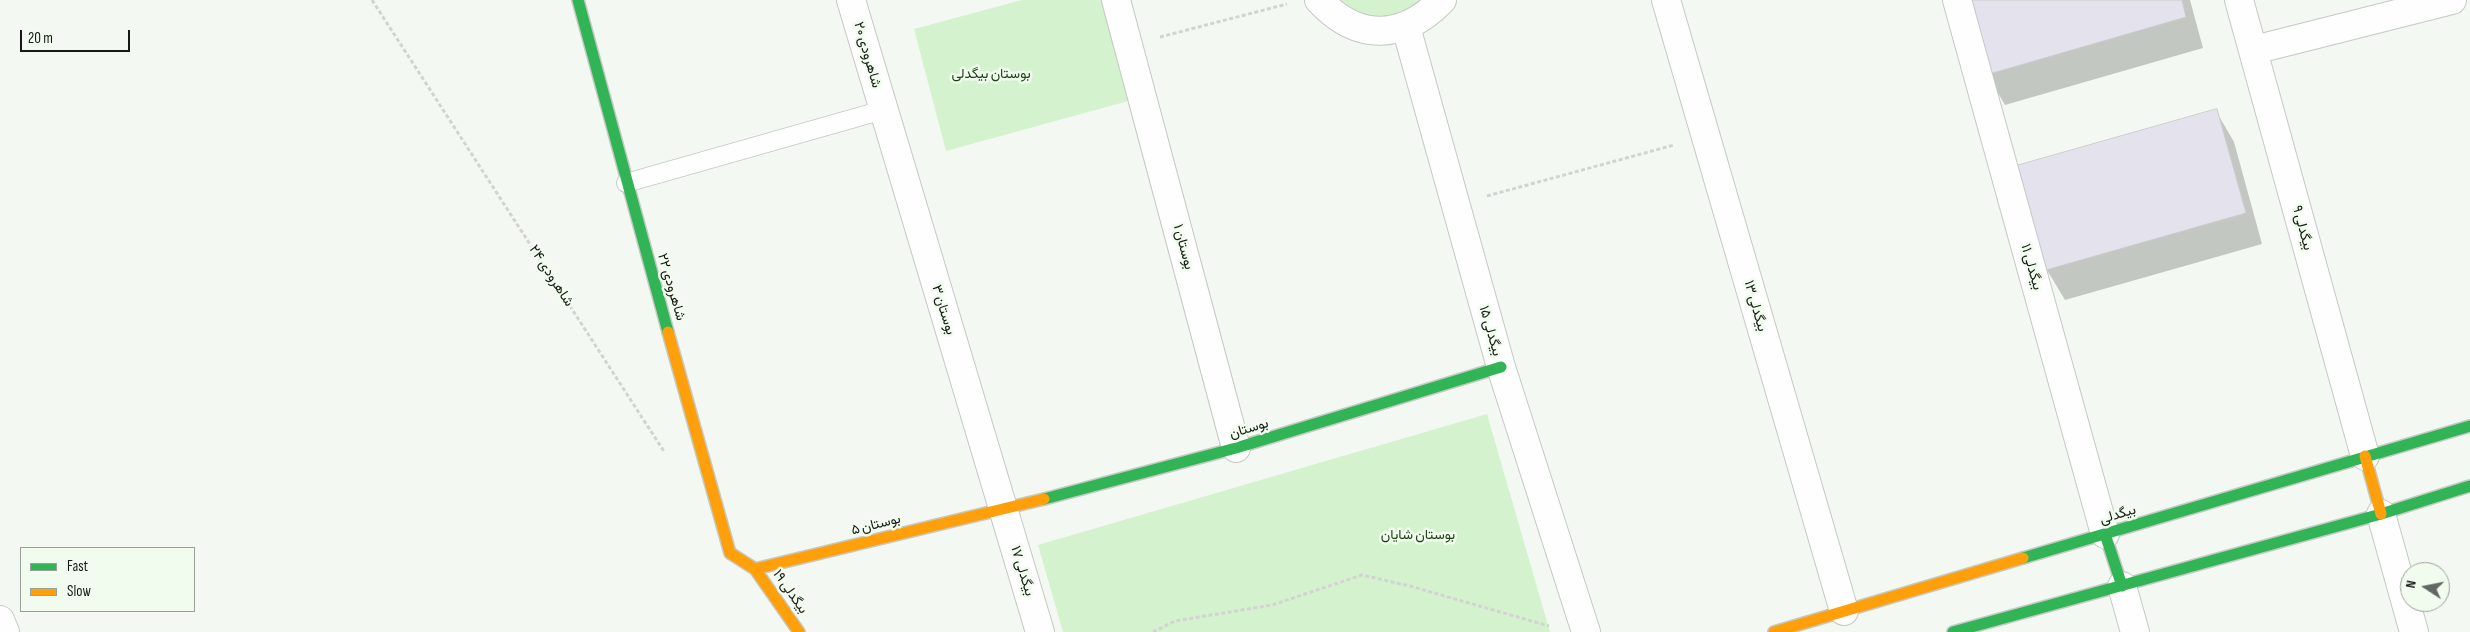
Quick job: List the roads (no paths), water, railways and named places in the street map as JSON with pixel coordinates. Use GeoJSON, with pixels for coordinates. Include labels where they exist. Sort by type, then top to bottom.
{"type":"FeatureCollection","features":[{"type":"Feature","properties":{"kind":"street","name":"شاهرودی ۲۲"},"geometry":{"type":"LineString","coordinates":[[578,0],[626,184],[730,553],[755,569]]}},
{"type":"Feature","properties":{"kind":"street","name":"شاهرودی ۲۰"},"geometry":{"type":"LineString","coordinates":[[851,0],[882,110]]}},
{"type":"Feature","properties":{"kind":"street","name":"بوستان ۱"},"geometry":{"type":"LineString","coordinates":[[1116,0],[1130,45],[1236,448]]}},
{"type":"Feature","properties":{"kind":"street"},"geometry":{"type":"LineString","coordinates":[[1319,0],[1333,15],[1356,27],[1380,32],[1406,27],[1428,15],[1442,0]]}},
{"type":"Feature","properties":{"kind":"street","name":"بیگدلی ۱۳"},"geometry":{"type":"LineString","coordinates":[[1666,0],[1846,618]]}},
{"type":"Feature","properties":{"kind":"street","name":"بیگدلی ۱۱"},"geometry":{"type":"LineString","coordinates":[[1957,0],[2105,534]]}},
{"type":"Feature","properties":{"kind":"street","name":"بیگدلی ۹"},"geometry":{"type":"LineString","coordinates":[[2239,0],[2365,456]]}},
{"type":"Feature","properties":{"kind":"street"},"geometry":{"type":"LineString","coordinates":[[2254,50],[2452,0]]}},
{"type":"Feature","properties":{"kind":"street","name":"بیگدلی ۱۵"},"geometry":{"type":"LineString","coordinates":[[1406,27],[1501,367],[1586,632]]}},
{"type":"Feature","properties":{"kind":"street","name":"بوستان ۳"},"geometry":{"type":"LineString","coordinates":[[882,110],[1004,510]]}},
{"type":"Feature","properties":{"kind":"street","name":"بوستان"},"geometry":{"type":"LineString","coordinates":[[1004,510],[1236,448],[1501,367]]}},
{"type":"Feature","properties":{"kind":"street","name":"بیگدلی"},"geometry":{"type":"LineString","coordinates":[[1774,632],[1846,618],[2105,534],[2470,426]]}},
{"type":"Feature","properties":{"kind":"street"},"geometry":{"type":"LineString","coordinates":[[2365,456],[2414,632]]}},
{"type":"Feature","properties":{"kind":"street"},"geometry":{"type":"LineString","coordinates":[[1954,632],[2381,514],[2470,486]]}},
{"type":"Feature","properties":{"kind":"street","name":"بوستان ۵"},"geometry":{"type":"LineString","coordinates":[[755,569],[1004,510]]}},
{"type":"Feature","properties":{"kind":"street","name":"بیگدلی ۱۷"},"geometry":{"type":"LineString","coordinates":[[1004,510],[1040,632]]}},
{"type":"Feature","properties":{"kind":"street"},"geometry":{"type":"LineString","coordinates":[[2105,534],[2135,632]]}},
{"type":"Feature","properties":{"kind":"street","name":"بیگدلی ۱۹"},"geometry":{"type":"LineString","coordinates":[[755,569],[799,632]]}},
{"type":"Feature","properties":{"kind":"street"},"geometry":{"type":"LineString","coordinates":[[0,620],[5,632]]}},
{"type":"Feature","properties":{"kind":"lane"},"geometry":{"type":"LineString","coordinates":[[626,184],[882,110]]}},
{"type":"Feature","properties":{"kind":"park label","name":"بوستان بیگدلی"},"geometry":{"type":"Point","coordinates":[991,74]}},
{"type":"Feature","properties":{"kind":"park label","name":"بوستان شایان"},"geometry":{"type":"Point","coordinates":[1418,535]}}]}
